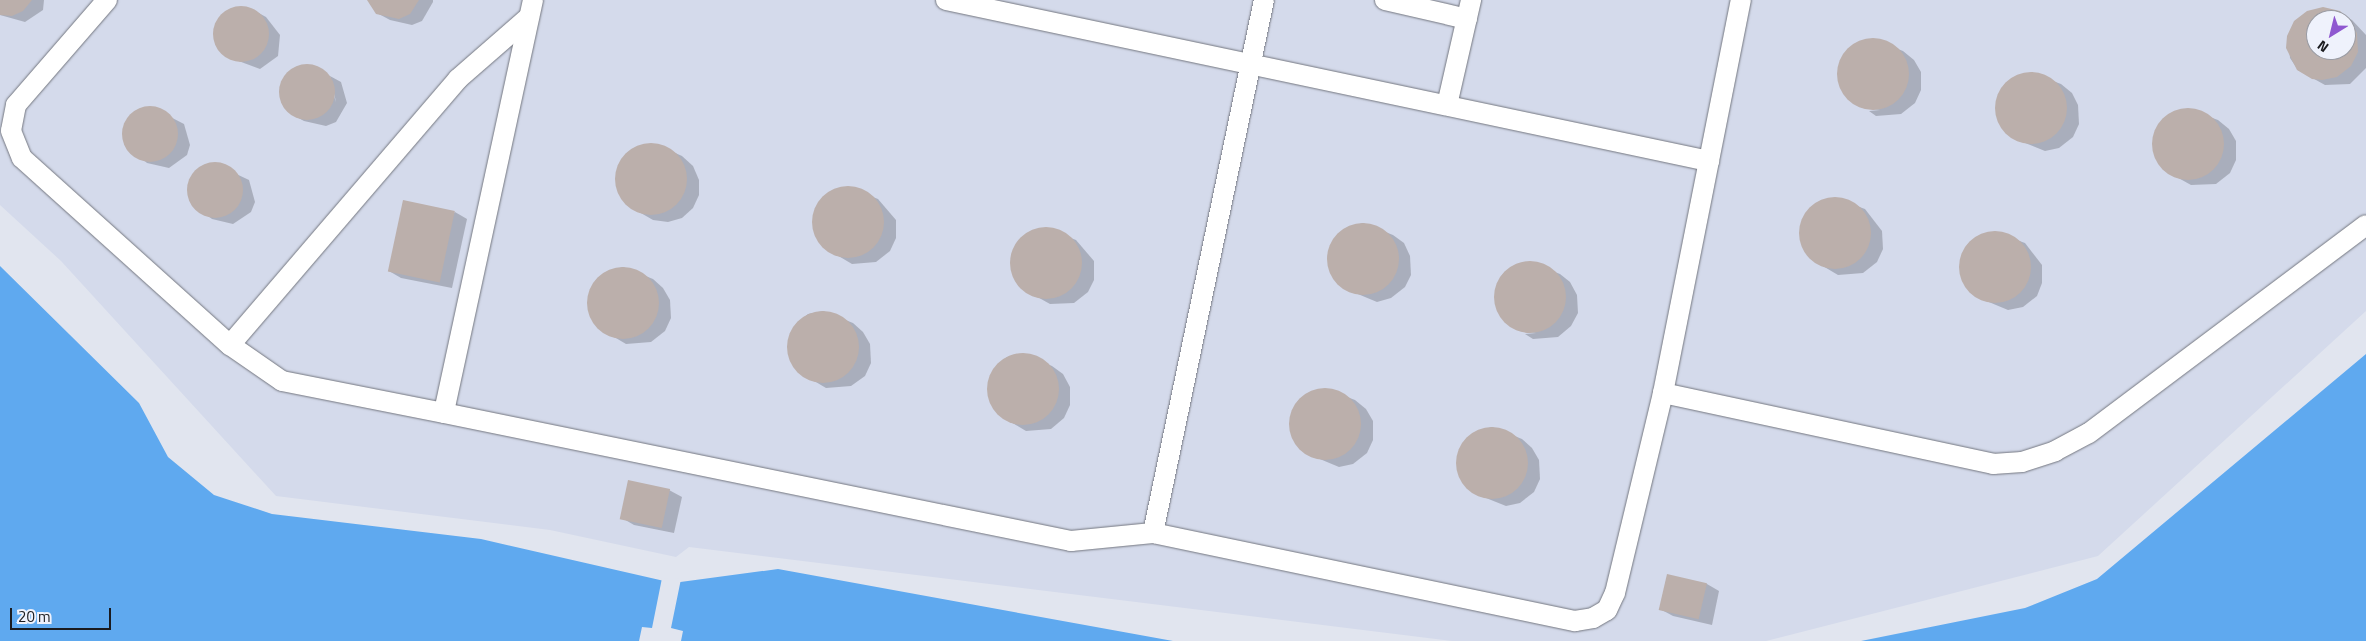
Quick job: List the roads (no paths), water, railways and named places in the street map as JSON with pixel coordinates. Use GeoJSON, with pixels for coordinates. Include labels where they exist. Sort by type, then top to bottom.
{"type":"FeatureCollection","features":[{"type":"Feature","properties":{"kind":"lane"},"geometry":{"type":"LineString","coordinates":[[107,0],[16,105],[11,131],[22,158],[230,345],[282,381],[1071,541],[1153,533],[1575,621],[1593,618],[1607,610],[1615,593],[1663,393],[1741,0]]}},
{"type":"Feature","properties":{"kind":"lane"},"geometry":{"type":"LineString","coordinates":[[946,0],[1015,7],[1250,64],[1709,161]]}},
{"type":"Feature","properties":{"kind":"lane"},"geometry":{"type":"LineString","coordinates":[[1153,533],[1264,0]]}},
{"type":"Feature","properties":{"kind":"lane"},"geometry":{"type":"LineString","coordinates":[[1386,0],[1469,9],[1447,105]]}},
{"type":"Feature","properties":{"kind":"lane"},"geometry":{"type":"LineString","coordinates":[[230,345],[458,79],[531,8]]}},
{"type":"Feature","properties":{"kind":"lane"},"geometry":{"type":"LineString","coordinates":[[444,413],[531,8]]}},
{"type":"Feature","properties":{"kind":"lane"},"geometry":{"type":"LineString","coordinates":[[1663,393],[1993,464],[2022,462],[2055,451],[2089,432],[2366,225]]}},
{"type":"Feature","properties":{"kind":"water"},"geometry":{"type":"Polygon","coordinates":[[[0,266],[139,403],[168,457],[214,495],[272,514],[481,539],[673,583],[778,569],[1173,641],[0,641],[0,266]]]}},
{"type":"Feature","properties":{"kind":"water"},"geometry":{"type":"Polygon","coordinates":[[[2366,354],[2366,641],[1861,641],[2025,608],[2097,579],[2366,354]]]}}]}
